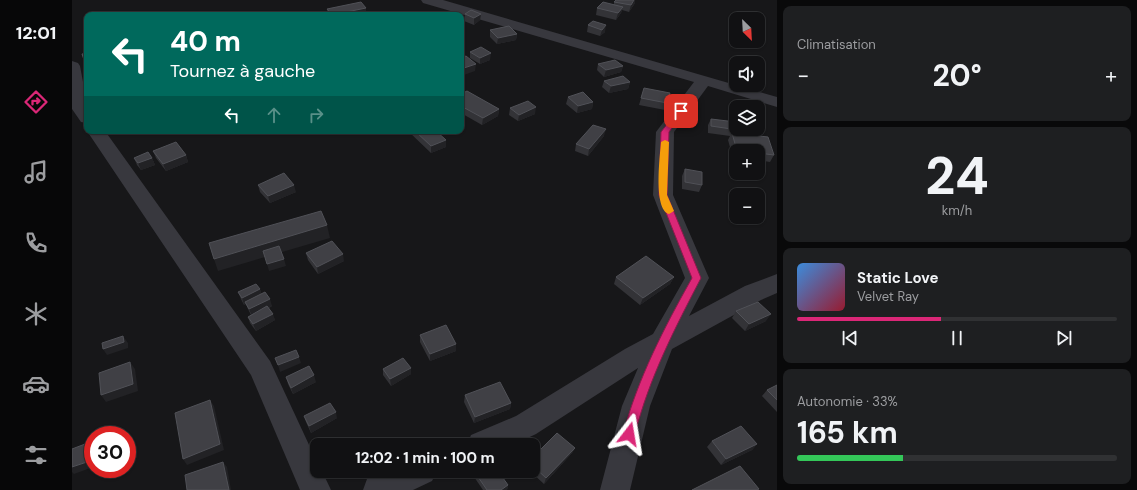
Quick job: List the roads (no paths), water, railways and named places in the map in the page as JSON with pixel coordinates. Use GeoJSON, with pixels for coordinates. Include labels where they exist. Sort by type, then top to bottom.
{"type":"FeatureCollection","features":[{"type":"Feature","properties":{"kind":"street"},"geometry":{"type":"LineString","coordinates":[[428,0],[777,102]]}},
{"type":"Feature","properties":{"kind":"street"},"geometry":{"type":"LineString","coordinates":[[72,66],[79,106],[84,114]]}},
{"type":"Feature","properties":{"kind":"street"},"geometry":{"type":"LineString","coordinates":[[615,490],[636,406],[662,342],[697,278],[663,195],[665,132],[704,80]]}},
{"type":"Feature","properties":{"kind":"street"},"geometry":{"type":"LineString","coordinates":[[98,134],[261,369],[306,472],[316,490]]}},
{"type":"Feature","properties":{"kind":"street"},"geometry":{"type":"LineString","coordinates":[[497,438],[526,425],[634,357],[752,293],[777,282]]}},
{"type":"Feature","properties":{"kind":"street"},"geometry":{"type":"LineString","coordinates":[[378,490],[406,478]]}}]}
